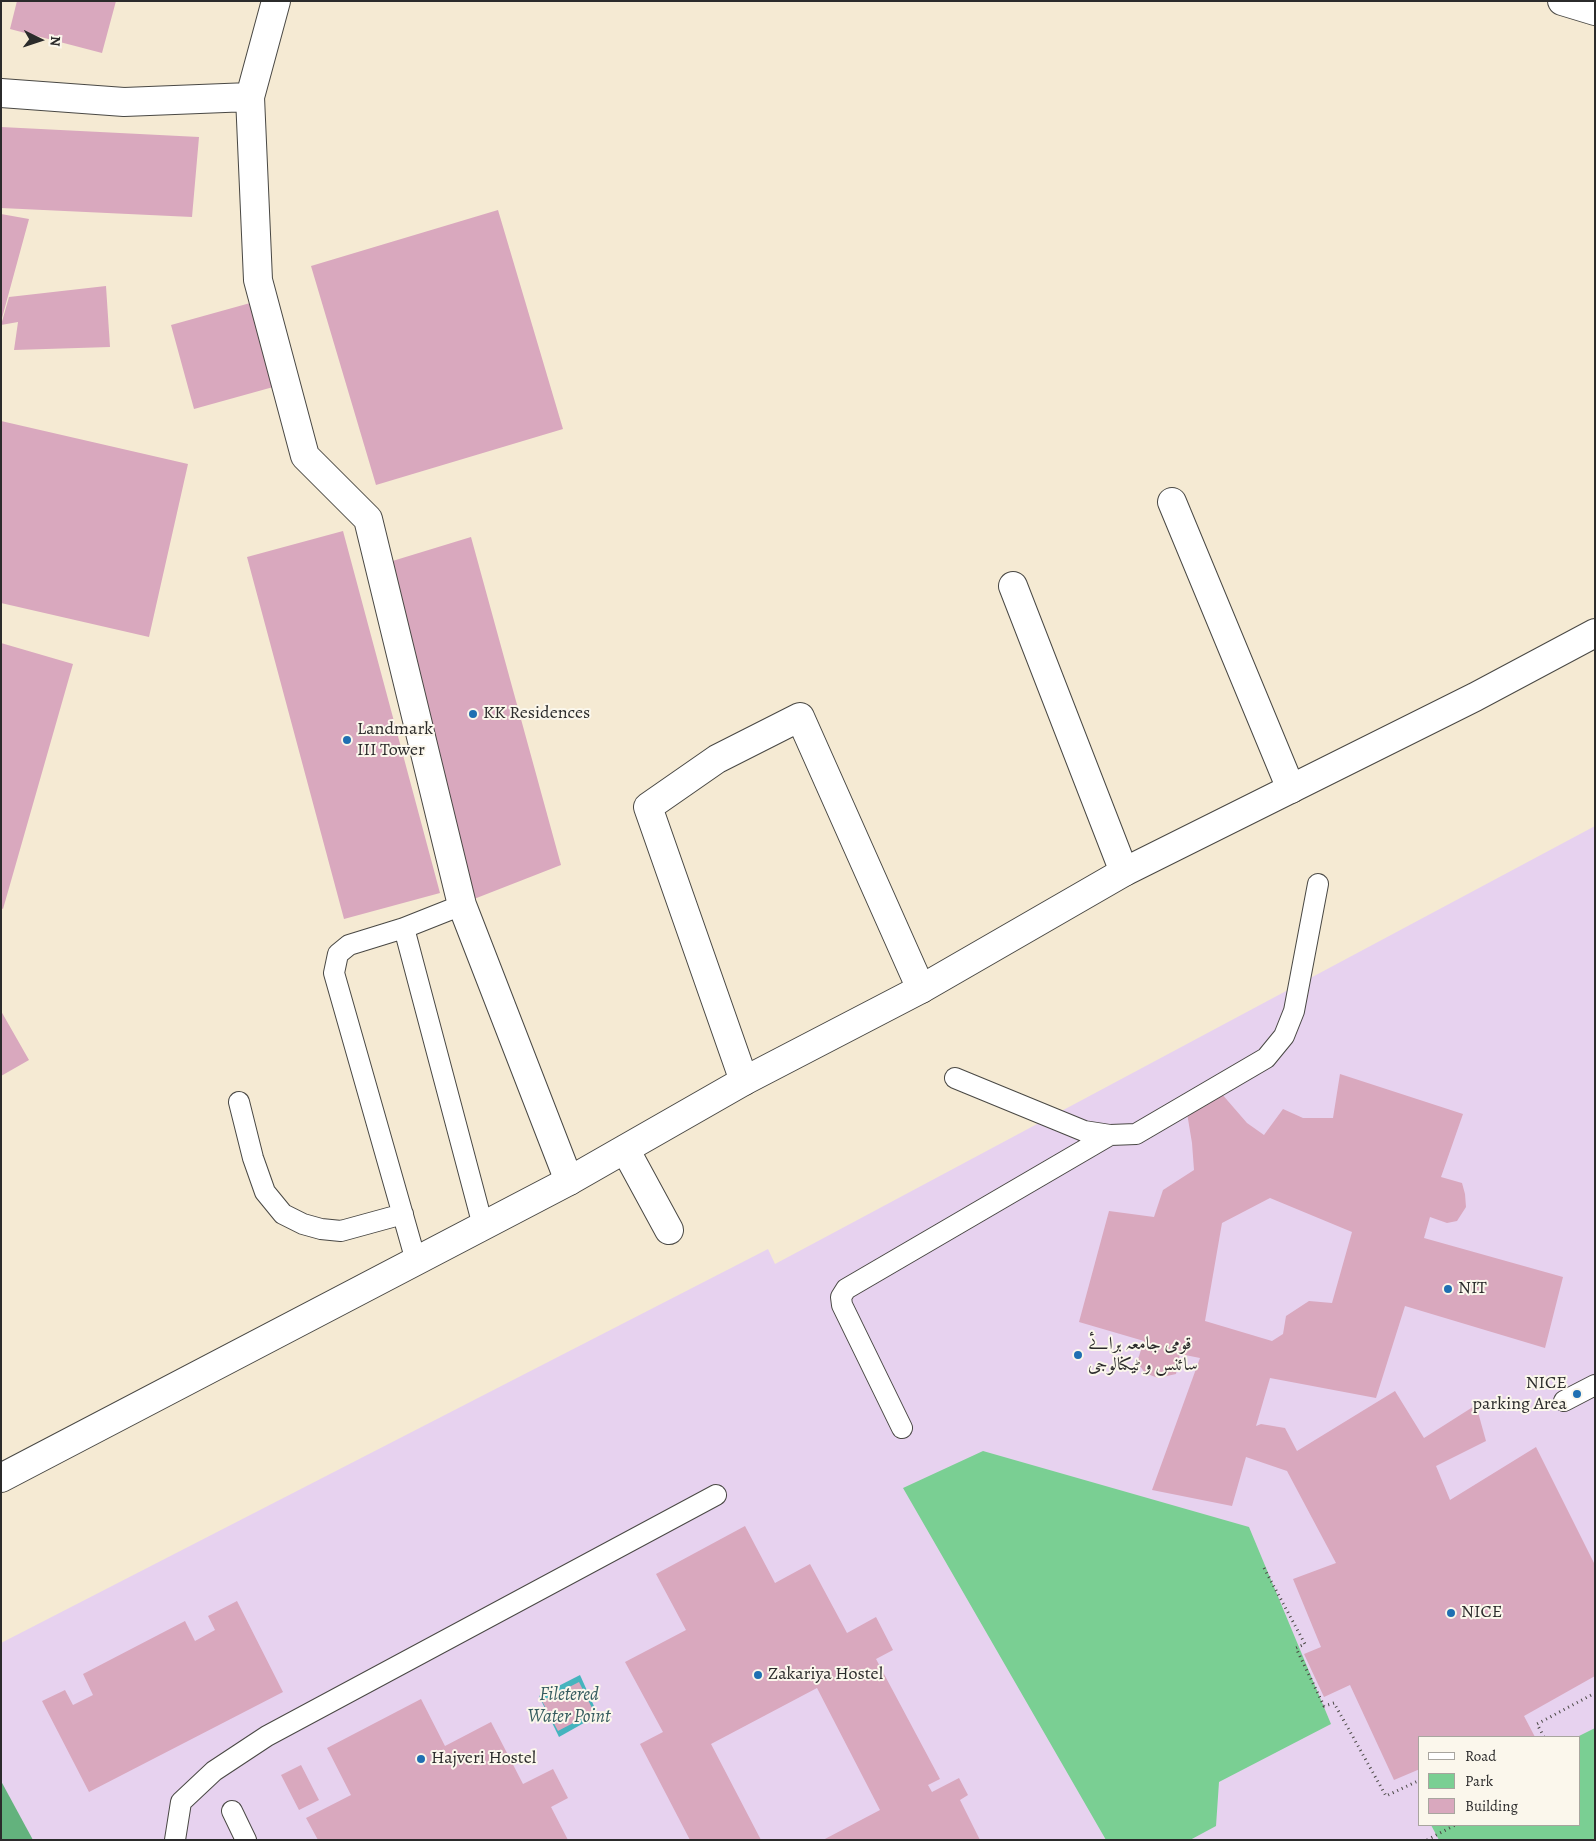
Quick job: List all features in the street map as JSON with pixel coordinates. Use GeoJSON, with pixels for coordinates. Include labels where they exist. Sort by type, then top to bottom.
{"type":"FeatureCollection","features":[{"type":"Feature","properties":{"kind":"street"},"geometry":{"type":"LineString","coordinates":[[276,1],[250,97],[258,280],[306,456],[368,519],[462,905],[569,1181]]}},
{"type":"Feature","properties":{"kind":"street"},"geometry":{"type":"LineString","coordinates":[[1562,1],[1595,11]]}},
{"type":"Feature","properties":{"kind":"street"},"geometry":{"type":"LineString","coordinates":[[1,93],[124,102],[250,97]]}},
{"type":"Feature","properties":{"kind":"street"},"geometry":{"type":"LineString","coordinates":[[1172,502],[1292,789]]}},
{"type":"Feature","properties":{"kind":"street"},"geometry":{"type":"LineString","coordinates":[[1012,586],[1124,872]]}},
{"type":"Feature","properties":{"kind":"street"},"geometry":{"type":"LineString","coordinates":[[2,1475],[569,1181],[744,1081],[921,988],[1124,872],[1475,698],[1595,633]]}},
{"type":"Feature","properties":{"kind":"street"},"geometry":{"type":"LineString","coordinates":[[744,1081],[648,807],[716,759],[800,717],[921,988]]}},
{"type":"Feature","properties":{"kind":"street"},"geometry":{"type":"LineString","coordinates":[[625,1149],[669,1230]]}},
{"type":"Feature","properties":{"kind":"lane"},"geometry":{"type":"LineString","coordinates":[[955,1078],[1084,1131],[1110,1135],[1136,1134],[1266,1058],[1284,1036],[1294,1012],[1318,884]]}},
{"type":"Feature","properties":{"kind":"lane"},"geometry":{"type":"LineString","coordinates":[[416,1261],[334,972],[338,954],[348,945],[404,928],[462,905]]}},
{"type":"Feature","properties":{"kind":"lane"},"geometry":{"type":"LineString","coordinates":[[404,928],[483,1226]]}},
{"type":"Feature","properties":{"kind":"lane"},"geometry":{"type":"LineString","coordinates":[[240,1102],[253,1158],[265,1192],[283,1214],[303,1224],[321,1229],[342,1230],[403,1214]]}},
{"type":"Feature","properties":{"kind":"lane"},"geometry":{"type":"LineString","coordinates":[[902,1428],[842,1305],[841,1297],[846,1289],[1110,1135]]}},
{"type":"Feature","properties":{"kind":"lane"},"geometry":{"type":"LineString","coordinates":[[1564,1401],[1595,1385]]}},
{"type":"Feature","properties":{"kind":"lane"},"geometry":{"type":"LineString","coordinates":[[175,1840],[181,1802],[214,1771],[267,1736],[716,1495]]}},
{"type":"Feature","properties":{"kind":"lane"},"geometry":{"type":"LineString","coordinates":[[232,1811],[246,1840]]}},
{"type":"Feature","properties":{"kind":"path"},"geometry":{"type":"LineString","coordinates":[[1264,1568],[1305,1644],[1296,1648],[1324,1706],[1334,1702],[1386,1796],[1418,1781]]}},
{"type":"Feature","properties":{"kind":"path"},"geometry":{"type":"LineString","coordinates":[[1543,1736],[1537,1724],[1595,1693]]}},
{"type":"Feature","properties":{"kind":"path"},"geometry":{"type":"LineString","coordinates":[[1427,1840],[1453,1826]]}},
{"type":"Feature","properties":{"kind":"shaded area","name":"قومی جامعہ برائے سائنس و ٹیکنالوجی"},"geometry":{"type":"Polygon","coordinates":[[[1595,826],[1595,1840],[1,1840],[1,1643],[768,1249],[775,1264],[1595,826]]]}},
{"type":"Feature","properties":{"kind":"green space"},"geometry":{"type":"Polygon","coordinates":[[[983,1451],[1249,1527],[1331,1724],[1219,1782],[1216,1826],[1190,1840],[1106,1840],[903,1488],[983,1451]]]}},
{"type":"Feature","properties":{"kind":"green space"},"geometry":{"type":"Polygon","coordinates":[[[1595,1728],[1595,1840],[1439,1840],[1432,1826],[1581,1826],[1581,1736],[1579,1736],[1595,1728]]]}},
{"type":"Feature","properties":{"kind":"green space"},"geometry":{"type":"Polygon","coordinates":[[[1,1781],[33,1840],[1,1840],[1,1781]]]}},
{"type":"Feature","properties":{"kind":"water","name":"Filetered Water Point"},"geometry":{"type":"Polygon","coordinates":[[[580,1675],[598,1715],[559,1737],[539,1696],[580,1675]]]}},
{"type":"Feature","properties":{"kind":"building"},"geometry":{"type":"Polygon","coordinates":[[[17,1],[116,1],[102,53],[10,29],[17,1]]]}},
{"type":"Feature","properties":{"kind":"building"},"geometry":{"type":"Polygon","coordinates":[[[1,127],[199,137],[192,217],[1,208],[1,127]]]}},
{"type":"Feature","properties":{"kind":"building"},"geometry":{"type":"Polygon","coordinates":[[[498,210],[563,429],[376,485],[311,266],[498,210]]]}},
{"type":"Feature","properties":{"kind":"building"},"geometry":{"type":"Polygon","coordinates":[[[1,214],[29,219],[2,318],[1,318],[1,214]]]}},
{"type":"Feature","properties":{"kind":"building"},"geometry":{"type":"Polygon","coordinates":[[[106,286],[110,347],[14,350],[18,322],[1,325],[9,297],[106,286]]]}},
{"type":"Feature","properties":{"kind":"building"},"geometry":{"type":"Polygon","coordinates":[[[261,300],[284,384],[194,409],[171,325],[261,300]]]}},
{"type":"Feature","properties":{"kind":"building"},"geometry":{"type":"Polygon","coordinates":[[[1,421],[188,464],[149,637],[1,603],[1,421]]]}},
{"type":"Feature","properties":{"kind":"building","name":"Landmark III Tower"},"geometry":{"type":"Polygon","coordinates":[[[343,531],[440,893],[344,919],[247,557],[343,531]]]}},
{"type":"Feature","properties":{"kind":"building","name":"KK Residences"},"geometry":{"type":"Polygon","coordinates":[[[471,537],[561,865],[474,899],[386,563],[471,537]]]}},
{"type":"Feature","properties":{"kind":"building"},"geometry":{"type":"Polygon","coordinates":[[[1,643],[73,664],[3,909],[1,908],[1,643]]]}},
{"type":"Feature","properties":{"kind":"building"},"geometry":{"type":"Polygon","coordinates":[[[1,1011],[29,1060],[1,1076],[1,1011]]]}},
{"type":"Feature","properties":{"kind":"building"},"geometry":{"type":"Polygon","coordinates":[[[1340,1074],[1463,1114],[1441,1177],[1462,1183],[1466,1207],[1457,1221],[1447,1223],[1430,1217],[1424,1238],[1563,1277],[1545,1348],[1405,1306],[1376,1398],[1270,1378],[1256,1426],[1261,1424],[1285,1428],[1297,1451],[1395,1391],[1424,1438],[1476,1405],[1486,1441],[1436,1466],[1450,1500],[1536,1447],[1595,1565],[1595,1676],[1524,1716],[1534,1736],[1418,1736],[1418,1770],[1394,1780],[1350,1685],[1324,1697],[1304,1654],[1321,1647],[1293,1579],[1336,1563],[1287,1471],[1246,1457],[1232,1506],[1152,1490],[1200,1358],[1180,1354],[1176,1374],[1158,1378],[1145,1373],[1137,1362],[1144,1341],[1079,1322],[1109,1211],[1154,1217],[1163,1190],[1194,1170],[1187,1113],[1221,1093],[1247,1123],[1264,1135],[1283,1109],[1303,1118],[1333,1118],[1340,1074]],[[1270,1198],[1222,1223],[1205,1321],[1272,1341],[1283,1334],[1286,1316],[1309,1301],[1332,1303],[1352,1232],[1270,1198]]]}},
{"type":"Feature","properties":{"kind":"building","name":"Zakariya Hostel"},"geometry":{"type":"Polygon","coordinates":[[[745,1526],[775,1583],[810,1564],[847,1633],[876,1617],[893,1650],[876,1659],[940,1779],[928,1785],[932,1792],[959,1778],[968,1795],[960,1800],[980,1840],[823,1840],[880,1810],[817,1688],[711,1744],[761,1840],[690,1840],[640,1744],[663,1732],[625,1662],[686,1630],[656,1574],[745,1526]]]}},
{"type":"Feature","properties":{"kind":"building"},"geometry":{"type":"Polygon","coordinates":[[[237,1601],[283,1692],[89,1792],[42,1701],[65,1690],[73,1705],[93,1695],[83,1674],[185,1621],[195,1641],[215,1630],[208,1616],[237,1601]]]}},
{"type":"Feature","properties":{"kind":"building","name":"Filetered Water Point"},"geometry":{"type":"Polygon","coordinates":[[[579,1682],[594,1712],[558,1731],[542,1701],[579,1682]]]}},
{"type":"Feature","properties":{"kind":"building","name":"Hajveri Hostel"},"geometry":{"type":"Polygon","coordinates":[[[421,1699],[445,1746],[491,1722],[523,1784],[553,1769],[568,1798],[551,1807],[568,1840],[318,1840],[306,1818],[351,1795],[327,1748],[421,1699]]]}},
{"type":"Feature","properties":{"kind":"building"},"geometry":{"type":"Polygon","coordinates":[[[301,1765],[319,1800],[299,1810],[281,1775],[301,1765]]]}},
{"type":"Feature","properties":{"kind":"place","name":"KK Residences"},"geometry":{"type":"Point","coordinates":[473,714]}},
{"type":"Feature","properties":{"kind":"place","name":"Landmark III Tower"},"geometry":{"type":"Point","coordinates":[347,740]}},
{"type":"Feature","properties":{"kind":"place","name":"NIT"},"geometry":{"type":"Point","coordinates":[1448,1289]}},
{"type":"Feature","properties":{"kind":"place","name":"قومی جامعہ برائے سائنس و ٹیکنالوجی"},"geometry":{"type":"Point","coordinates":[1078,1355]}},
{"type":"Feature","properties":{"kind":"place","name":"NICE parking Area"},"geometry":{"type":"Point","coordinates":[1577,1394]}},
{"type":"Feature","properties":{"kind":"place","name":"NICE"},"geometry":{"type":"Point","coordinates":[1451,1613]}},
{"type":"Feature","properties":{"kind":"place","name":"Zakariya Hostel"},"geometry":{"type":"Point","coordinates":[758,1675]}},
{"type":"Feature","properties":{"kind":"place","name":"Hajveri Hostel"},"geometry":{"type":"Point","coordinates":[421,1759]}}]}
